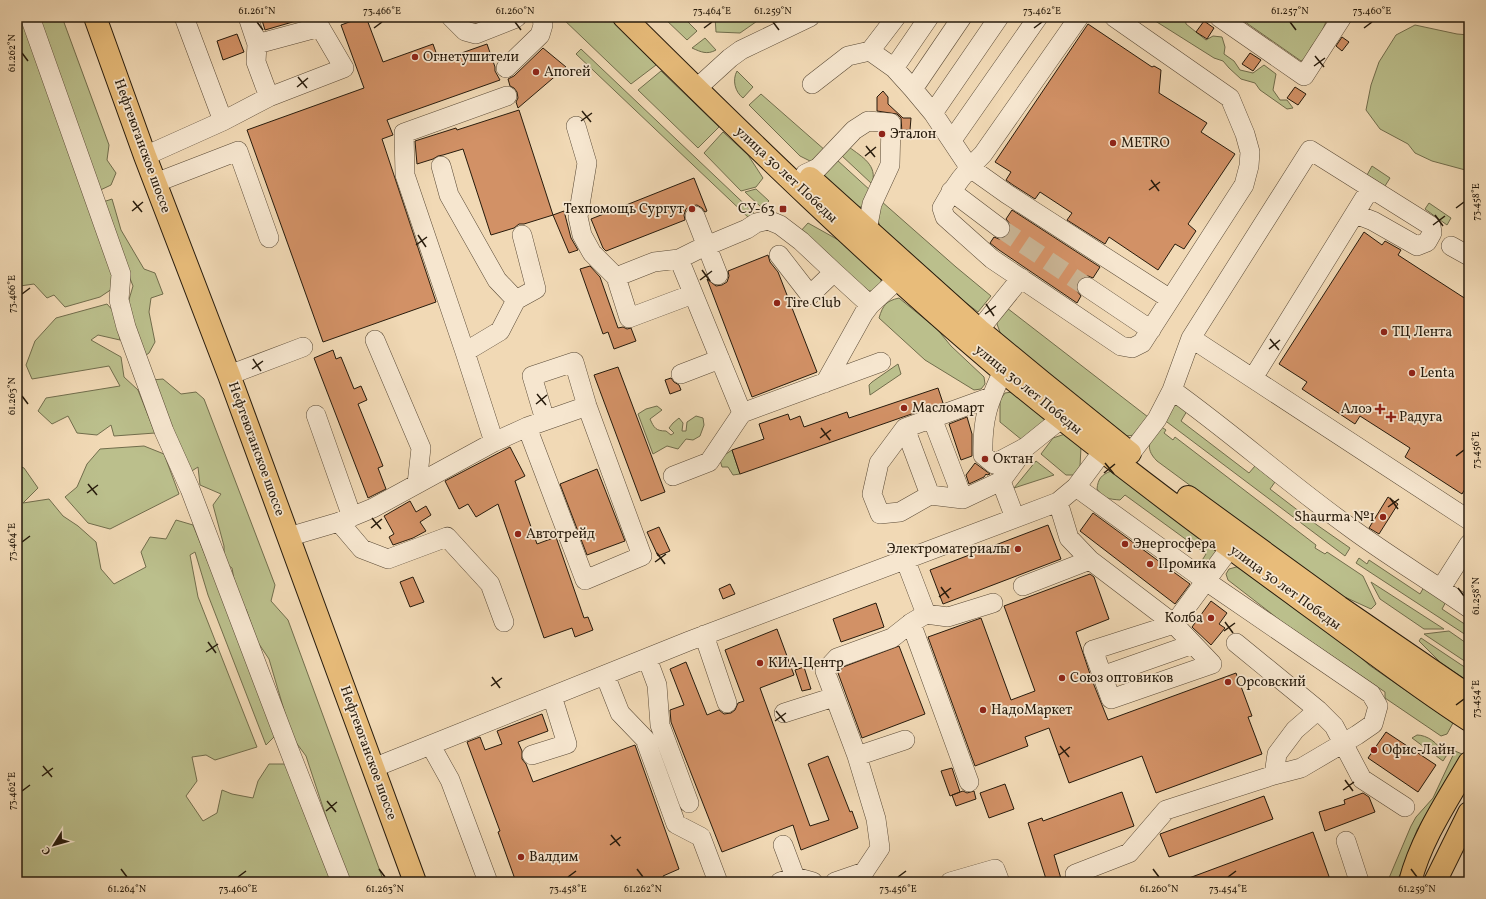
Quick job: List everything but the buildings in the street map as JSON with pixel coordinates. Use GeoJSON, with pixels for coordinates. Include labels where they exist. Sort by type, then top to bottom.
{"type":"FeatureCollection","features":[{"type":"Feature","properties":{"kind":"main road","name":"Нефтеюганское шоссе"},"geometry":{"type":"LineString","coordinates":[[95,17],[155,183],[229,375],[415,882]]}},
{"type":"Feature","properties":{"kind":"main road","name":"улица 30 лет Победы"},"geometry":{"type":"LineString","coordinates":[[624,17],[805,174],[979,330],[1130,453],[1339,608],[1469,696]]}},
{"type":"Feature","properties":{"kind":"main road","name":"улица 30 лет Победы"},"geometry":{"type":"LineString","coordinates":[[646,17],[701,84],[824,212],[1003,371],[1103,451],[1230,548],[1332,621],[1374,654],[1469,720]]}},
{"type":"Feature","properties":{"kind":"main road"},"geometry":{"type":"LineString","coordinates":[[1410,882],[1429,832],[1469,763]]}},
{"type":"Feature","properties":{"kind":"main road"},"geometry":{"type":"LineString","coordinates":[[1434,882],[1469,813]]}},
{"type":"Feature","properties":{"kind":"street"},"geometry":{"type":"LineString","coordinates":[[30,17],[121,274],[119,300],[126,326],[164,431],[190,489],[341,882]]}},
{"type":"Feature","properties":{"kind":"street"},"geometry":{"type":"LineString","coordinates":[[184,17],[223,121]]}},
{"type":"Feature","properties":{"kind":"street"},"geometry":{"type":"LineString","coordinates":[[248,17],[257,44],[256,62],[269,97]]}},
{"type":"Feature","properties":{"kind":"street"},"geometry":{"type":"LineString","coordinates":[[451,17],[465,31],[476,34],[514,20],[517,17]]}},
{"type":"Feature","properties":{"kind":"street"},"geometry":{"type":"LineString","coordinates":[[506,68],[540,35],[543,25],[542,17]]}},
{"type":"Feature","properties":{"kind":"street"},"geometry":{"type":"LineString","coordinates":[[701,84],[741,50],[810,17]]}},
{"type":"Feature","properties":{"kind":"street"},"geometry":{"type":"LineString","coordinates":[[812,84],[848,56],[870,51],[896,17]]}},
{"type":"Feature","properties":{"kind":"street"},"geometry":{"type":"LineString","coordinates":[[894,68],[929,17]]}},
{"type":"Feature","properties":{"kind":"street"},"geometry":{"type":"LineString","coordinates":[[913,89],[962,17]]}},
{"type":"Feature","properties":{"kind":"street"},"geometry":{"type":"LineString","coordinates":[[933,113],[999,17]]}},
{"type":"Feature","properties":{"kind":"street"},"geometry":{"type":"LineString","coordinates":[[952,140],[1038,17]]}},
{"type":"Feature","properties":{"kind":"street"},"geometry":{"type":"LineString","coordinates":[[1076,18],[983,154],[969,167],[951,192],[942,208],[945,216],[992,259],[1121,346],[1132,348],[1142,343],[1151,330],[1244,185],[1249,166],[1250,152],[1245,134],[1230,98],[1114,17]]}},
{"type":"Feature","properties":{"kind":"street"},"geometry":{"type":"LineString","coordinates":[[1219,17],[1304,76],[1342,17]]}},
{"type":"Feature","properties":{"kind":"street"},"geometry":{"type":"LineString","coordinates":[[145,156],[223,121],[269,97],[344,68],[320,27],[257,44]]}},
{"type":"Feature","properties":{"kind":"street"},"geometry":{"type":"LineString","coordinates":[[870,51],[894,68],[913,89],[933,113],[969,167],[1007,194],[1170,299]]}},
{"type":"Feature","properties":{"kind":"street"},"geometry":{"type":"LineString","coordinates":[[494,442],[405,175],[404,133],[507,96]]}},
{"type":"Feature","properties":{"kind":"street"},"geometry":{"type":"LineString","coordinates":[[805,174],[818,168],[854,130],[868,121],[891,123],[890,164],[872,204],[867,230]]}},
{"type":"Feature","properties":{"kind":"street"},"geometry":{"type":"LineString","coordinates":[[576,126],[587,163],[578,217],[582,235],[592,253],[616,277],[629,318],[693,294]]}},
{"type":"Feature","properties":{"kind":"street"},"geometry":{"type":"LineString","coordinates":[[1130,453],[1157,419],[1172,390],[1191,338],[1310,150],[1431,226],[1432,233],[1428,242],[1417,246],[1373,221],[1355,214]]}},
{"type":"Feature","properties":{"kind":"street"},"geometry":{"type":"LineString","coordinates":[[155,183],[238,151],[269,238]]}},
{"type":"Feature","properties":{"kind":"street"},"geometry":{"type":"LineString","coordinates":[[440,166],[449,195],[497,280],[516,300]]}},
{"type":"Feature","properties":{"kind":"street"},"geometry":{"type":"LineString","coordinates":[[1253,378],[1370,189]]}},
{"type":"Feature","properties":{"kind":"street"},"geometry":{"type":"LineString","coordinates":[[951,192],[995,224]]}},
{"type":"Feature","properties":{"kind":"street"},"geometry":{"type":"LineString","coordinates":[[974,243],[995,224],[1007,194]]}},
{"type":"Feature","properties":{"kind":"street"},"geometry":{"type":"LineString","coordinates":[[695,216],[718,274]]}},
{"type":"Feature","properties":{"kind":"street"},"geometry":{"type":"LineString","coordinates":[[616,277],[654,262],[679,259],[747,229],[756,223],[768,220],[780,225],[801,241],[870,305]]}},
{"type":"Feature","properties":{"kind":"street"},"geometry":{"type":"LineString","coordinates":[[465,352],[500,331],[516,300],[536,288],[522,235]]}},
{"type":"Feature","properties":{"kind":"street"},"geometry":{"type":"LineString","coordinates":[[1451,246],[1469,256]]}},
{"type":"Feature","properties":{"kind":"street"},"geometry":{"type":"LineString","coordinates":[[779,255],[810,295],[834,272]]}},
{"type":"Feature","properties":{"kind":"street"},"geometry":{"type":"LineString","coordinates":[[679,259],[742,413]]}},
{"type":"Feature","properties":{"kind":"street"},"geometry":{"type":"LineString","coordinates":[[979,330],[1021,278]]}},
{"type":"Feature","properties":{"kind":"street"},"geometry":{"type":"LineString","coordinates":[[825,383],[858,322],[870,305],[898,279]]}},
{"type":"Feature","properties":{"kind":"street"},"geometry":{"type":"LineString","coordinates":[[1087,287],[1151,330]]}},
{"type":"Feature","properties":{"kind":"street"},"geometry":{"type":"LineString","coordinates":[[1191,338],[1469,520]]}},
{"type":"Feature","properties":{"kind":"street"},"geometry":{"type":"LineString","coordinates":[[375,340],[421,448],[417,484]]}},
{"type":"Feature","properties":{"kind":"street"},"geometry":{"type":"LineString","coordinates":[[229,375],[303,347]]}},
{"type":"Feature","properties":{"kind":"street"},"geometry":{"type":"LineString","coordinates":[[681,374],[720,359]]}},
{"type":"Feature","properties":{"kind":"street"},"geometry":{"type":"LineString","coordinates":[[527,427],[585,580],[642,556],[587,406],[574,362],[532,376],[545,420]]}},
{"type":"Feature","properties":{"kind":"street"},"geometry":{"type":"LineString","coordinates":[[673,476],[709,462],[742,413],[882,362]]}},
{"type":"Feature","properties":{"kind":"street"},"geometry":{"type":"LineString","coordinates":[[1003,371],[986,411],[982,436],[983,455],[994,464],[1026,447],[1062,418]]}},
{"type":"Feature","properties":{"kind":"street"},"geometry":{"type":"LineString","coordinates":[[1172,390],[1348,527],[1469,608]]}},
{"type":"Feature","properties":{"kind":"street"},"geometry":{"type":"LineString","coordinates":[[991,397],[905,428],[879,463],[872,494],[880,514],[900,512],[930,495],[963,499],[1001,482],[1026,447]]}},
{"type":"Feature","properties":{"kind":"street"},"geometry":{"type":"LineString","coordinates":[[288,537],[346,519],[372,508],[494,442],[545,420],[587,406]]}},
{"type":"Feature","properties":{"kind":"street"},"geometry":{"type":"LineString","coordinates":[[316,415],[346,519],[362,549],[388,559],[447,536],[490,584],[504,622]]}},
{"type":"Feature","properties":{"kind":"street"},"geometry":{"type":"LineString","coordinates":[[932,418],[963,499]]}},
{"type":"Feature","properties":{"kind":"street"},"geometry":{"type":"LineString","coordinates":[[905,428],[930,495]]}},
{"type":"Feature","properties":{"kind":"street"},"geometry":{"type":"LineString","coordinates":[[373,768],[431,746],[704,635],[1058,502],[1076,487],[1103,451]]}},
{"type":"Feature","properties":{"kind":"street"},"geometry":{"type":"LineString","coordinates":[[1001,482],[1015,518]]}},
{"type":"Feature","properties":{"kind":"street"},"geometry":{"type":"LineString","coordinates":[[1075,874],[1129,854],[1166,810],[1274,775],[1301,768],[1373,724],[1378,706],[1371,694],[1206,581],[1076,487]]}},
{"type":"Feature","properties":{"kind":"street"},"geometry":{"type":"LineString","coordinates":[[1058,502],[1068,538],[1090,560],[1174,624],[1212,664],[1111,699],[1093,650],[1174,624],[1230,548]]}},
{"type":"Feature","properties":{"kind":"street"},"geometry":{"type":"LineString","coordinates":[[1441,588],[1469,544]]}},
{"type":"Feature","properties":{"kind":"street"},"geometry":{"type":"LineString","coordinates":[[905,559],[919,618],[970,782]]}},
{"type":"Feature","properties":{"kind":"street"},"geometry":{"type":"LineString","coordinates":[[1023,586],[1090,560]]}},
{"type":"Feature","properties":{"kind":"street"},"geometry":{"type":"LineString","coordinates":[[835,882],[864,872],[880,848],[876,819],[856,756],[825,671],[837,658],[892,638],[919,618],[948,617],[993,603]]}},
{"type":"Feature","properties":{"kind":"street"},"geometry":{"type":"LineString","coordinates":[[704,635],[727,704]]}},
{"type":"Feature","properties":{"kind":"street"},"geometry":{"type":"LineString","coordinates":[[1236,643],[1318,710],[1334,726],[1362,779],[1405,807]]}},
{"type":"Feature","properties":{"kind":"street"},"geometry":{"type":"LineString","coordinates":[[1102,676],[1193,644]]}},
{"type":"Feature","properties":{"kind":"street"},"geometry":{"type":"LineString","coordinates":[[647,658],[657,685],[660,725],[689,803]]}},
{"type":"Feature","properties":{"kind":"street"},"geometry":{"type":"LineString","coordinates":[[604,675],[620,714],[645,738],[676,824],[701,837],[718,882]]}},
{"type":"Feature","properties":{"kind":"street"},"geometry":{"type":"LineString","coordinates":[[532,755],[567,744],[552,696]]}},
{"type":"Feature","properties":{"kind":"street"},"geometry":{"type":"LineString","coordinates":[[784,713],[834,697]]}},
{"type":"Feature","properties":{"kind":"street"},"geometry":{"type":"LineString","coordinates":[[1274,775],[1277,754],[1295,730],[1318,710]]}},
{"type":"Feature","properties":{"kind":"street"},"geometry":{"type":"LineString","coordinates":[[856,756],[905,740]]}},
{"type":"Feature","properties":{"kind":"street"},"geometry":{"type":"LineString","coordinates":[[431,746],[450,780],[488,882]]}},
{"type":"Feature","properties":{"kind":"street"},"geometry":{"type":"LineString","coordinates":[[1346,841],[1360,882]]}},
{"type":"Feature","properties":{"kind":"street"},"geometry":{"type":"LineString","coordinates":[[783,845],[796,880]]}},
{"type":"Feature","properties":{"kind":"street"},"geometry":{"type":"LineString","coordinates":[[950,882],[995,869],[1000,882]]}},
{"type":"Feature","properties":{"kind":"green space"},"geometry":{"type":"Polygon","coordinates":[[[17,17],[23,17],[114,259],[112,289],[100,297],[65,307],[54,295],[47,298],[34,284],[20,286],[17,291],[17,17]]]}},
{"type":"Feature","properties":{"kind":"green space"},"geometry":{"type":"Polygon","coordinates":[[[37,17],[62,17],[109,145],[107,160],[116,173],[111,185],[94,193],[37,17]]]}},
{"type":"Feature","properties":{"kind":"green space"},"geometry":{"type":"Polygon","coordinates":[[[561,17],[609,17],[656,65],[631,84],[561,17]]]}},
{"type":"Feature","properties":{"kind":"green space"},"geometry":{"type":"Polygon","coordinates":[[[663,17],[683,17],[697,31],[687,40],[663,17]]]}},
{"type":"Feature","properties":{"kind":"green space"},"geometry":{"type":"Polygon","coordinates":[[[715,17],[763,17],[740,33],[716,32],[715,17]]]}},
{"type":"Feature","properties":{"kind":"green space"},"geometry":{"type":"Polygon","coordinates":[[[1149,17],[1185,17],[1186,24],[1206,40],[1213,36],[1222,37],[1225,47],[1224,54],[1234,61],[1240,70],[1253,73],[1264,65],[1276,74],[1273,90],[1280,100],[1287,100],[1293,108],[1287,109],[1260,90],[1255,83],[1241,79],[1223,61],[1214,58],[1149,17]]]}},
{"type":"Feature","properties":{"kind":"green space"},"geometry":{"type":"Polygon","coordinates":[[[1238,17],[1328,17],[1320,36],[1311,47],[1307,58],[1301,61],[1238,17]]]}},
{"type":"Feature","properties":{"kind":"green space"},"geometry":{"type":"Polygon","coordinates":[[[1415,25],[1457,34],[1469,35],[1469,171],[1432,161],[1415,153],[1408,144],[1380,129],[1366,110],[1371,85],[1379,62],[1396,35],[1415,25]]]}},
{"type":"Feature","properties":{"kind":"green space"},"geometry":{"type":"Polygon","coordinates":[[[705,38],[716,50],[707,53],[692,48],[705,38]]]}},
{"type":"Feature","properties":{"kind":"green space"},"geometry":{"type":"Polygon","coordinates":[[[581,49],[755,214],[750,219],[576,54],[581,49]]]}},
{"type":"Feature","properties":{"kind":"green space"},"geometry":{"type":"Polygon","coordinates":[[[661,71],[719,127],[698,148],[638,90],[661,71]]]}},
{"type":"Feature","properties":{"kind":"green space"},"geometry":{"type":"Polygon","coordinates":[[[737,71],[753,87],[743,98],[738,93],[735,86],[735,74],[737,71]]]}},
{"type":"Feature","properties":{"kind":"green space"},"geometry":{"type":"Polygon","coordinates":[[[761,94],[826,151],[819,157],[810,161],[800,156],[749,105],[761,94]]]}},
{"type":"Feature","properties":{"kind":"green space"},"geometry":{"type":"Polygon","coordinates":[[[723,132],[748,155],[763,178],[756,187],[741,191],[704,153],[723,132]]]}},
{"type":"Feature","properties":{"kind":"green space"},"geometry":{"type":"Polygon","coordinates":[[[849,147],[868,162],[873,172],[872,184],[841,155],[849,147]]]}},
{"type":"Feature","properties":{"kind":"green space"},"geometry":{"type":"Polygon","coordinates":[[[837,160],[871,191],[865,207],[856,207],[822,176],[837,160]]]}},
{"type":"Feature","properties":{"kind":"green space"},"geometry":{"type":"Polygon","coordinates":[[[1372,166],[1390,178],[1385,186],[1367,175],[1372,166]]]}},
{"type":"Feature","properties":{"kind":"green space"},"geometry":{"type":"Polygon","coordinates":[[[756,189],[769,201],[762,208],[745,192],[756,189]]]}},
{"type":"Feature","properties":{"kind":"green space"},"geometry":{"type":"Polygon","coordinates":[[[112,199],[121,230],[144,269],[155,273],[163,294],[151,298],[149,312],[155,342],[149,353],[142,358],[128,303],[133,286],[100,203],[112,199]]]}},
{"type":"Feature","properties":{"kind":"green space"},"geometry":{"type":"Polygon","coordinates":[[[881,201],[991,296],[978,312],[880,226],[876,216],[881,201]]]}},
{"type":"Feature","properties":{"kind":"green space"},"geometry":{"type":"Polygon","coordinates":[[[1429,203],[1451,218],[1447,225],[1425,209],[1429,203]]]}},
{"type":"Feature","properties":{"kind":"green space"},"geometry":{"type":"Polygon","coordinates":[[[808,223],[842,242],[881,280],[881,286],[877,291],[869,291],[799,233],[808,223]]]}},
{"type":"Feature","properties":{"kind":"green space"},"geometry":{"type":"Polygon","coordinates":[[[899,298],[937,329],[951,346],[984,377],[985,384],[981,389],[974,390],[925,360],[879,318],[882,310],[888,302],[899,298]]]}},
{"type":"Feature","properties":{"kind":"green space"},"geometry":{"type":"Polygon","coordinates":[[[107,304],[116,314],[120,340],[98,335],[91,340],[121,357],[124,377],[138,390],[155,433],[114,436],[111,425],[97,435],[77,433],[68,416],[52,424],[38,411],[46,398],[120,386],[109,366],[32,379],[26,365],[35,341],[56,318],[107,304]]]}},
{"type":"Feature","properties":{"kind":"green space"},"geometry":{"type":"Polygon","coordinates":[[[1007,308],[1148,417],[1135,435],[1126,436],[1001,335],[997,324],[997,319],[1007,308]]]}},
{"type":"Feature","properties":{"kind":"green space"},"geometry":{"type":"Polygon","coordinates":[[[898,364],[901,374],[870,395],[869,385],[898,364]]]}},
{"type":"Feature","properties":{"kind":"green space"},"geometry":{"type":"Polygon","coordinates":[[[163,379],[181,394],[196,392],[204,399],[275,585],[271,601],[288,620],[384,882],[350,882],[343,868],[306,756],[292,737],[269,659],[257,641],[246,609],[238,602],[232,568],[224,562],[224,546],[213,505],[221,494],[200,485],[198,467],[187,474],[152,380],[163,379]]]}},
{"type":"Feature","properties":{"kind":"green space"},"geometry":{"type":"Polygon","coordinates":[[[1012,392],[1048,421],[1022,440],[1000,422],[1000,400],[1005,393],[1012,392]]]}},
{"type":"Feature","properties":{"kind":"green space"},"geometry":{"type":"Polygon","coordinates":[[[1174,404],[1183,405],[1187,411],[1181,421],[1249,473],[1255,466],[1275,482],[1270,489],[1350,548],[1345,556],[1163,419],[1174,404]]]}},
{"type":"Feature","properties":{"kind":"green space"},"geometry":{"type":"Polygon","coordinates":[[[657,406],[662,410],[650,419],[656,428],[666,431],[671,435],[674,433],[669,428],[679,418],[683,423],[682,431],[686,431],[687,422],[696,416],[703,418],[704,425],[700,436],[693,440],[686,439],[678,449],[667,446],[653,454],[638,414],[646,409],[657,406]]]}},
{"type":"Feature","properties":{"kind":"green space"},"geometry":{"type":"Polygon","coordinates":[[[1160,426],[1166,430],[1164,433],[1173,440],[1175,437],[1316,545],[1315,548],[1325,554],[1327,552],[1363,576],[1376,604],[1371,609],[1336,593],[1157,461],[1149,447],[1151,439],[1160,426]]]}},
{"type":"Feature","properties":{"kind":"green space"},"geometry":{"type":"Polygon","coordinates":[[[1065,434],[1081,447],[1080,466],[1074,475],[1066,475],[1041,454],[1053,438],[1065,434]]]}},
{"type":"Feature","properties":{"kind":"green space"},"geometry":{"type":"Polygon","coordinates":[[[144,446],[164,454],[179,494],[110,529],[88,523],[65,497],[77,487],[87,464],[100,449],[144,446]]]}},
{"type":"Feature","properties":{"kind":"green space"},"geometry":{"type":"Polygon","coordinates":[[[732,450],[740,474],[733,475],[728,467],[722,467],[720,460],[732,450]]]}},
{"type":"Feature","properties":{"kind":"green space"},"geometry":{"type":"Polygon","coordinates":[[[1036,461],[1054,475],[1014,488],[1036,461]]]}},
{"type":"Feature","properties":{"kind":"green space"},"geometry":{"type":"Polygon","coordinates":[[[17,465],[24,468],[38,488],[23,503],[49,499],[63,516],[78,526],[96,542],[101,569],[114,584],[146,567],[141,552],[150,537],[166,539],[176,520],[193,525],[277,734],[266,745],[208,595],[195,552],[190,555],[198,597],[257,747],[215,760],[206,755],[192,757],[197,781],[186,796],[203,821],[217,813],[222,790],[232,794],[253,798],[258,781],[269,764],[287,764],[332,882],[17,882],[17,465]]]}},
{"type":"Feature","properties":{"kind":"green space"},"geometry":{"type":"Polygon","coordinates":[[[1111,471],[1216,548],[1218,554],[1206,565],[1201,562],[1206,554],[1125,495],[1120,500],[1104,497],[1097,489],[1098,483],[1102,476],[1111,471]]]}},
{"type":"Feature","properties":{"kind":"green space"},"geometry":{"type":"Polygon","coordinates":[[[1359,558],[1367,564],[1369,560],[1420,594],[1425,585],[1447,600],[1442,609],[1469,627],[1469,637],[1356,563],[1359,558]]]}},
{"type":"Feature","properties":{"kind":"green space"},"geometry":{"type":"Polygon","coordinates":[[[1240,566],[1342,640],[1369,665],[1453,723],[1447,734],[1441,736],[1385,698],[1385,692],[1281,621],[1228,580],[1226,574],[1229,569],[1240,566]]]}},
{"type":"Feature","properties":{"kind":"green space"},"geometry":{"type":"Polygon","coordinates":[[[1371,582],[1444,629],[1424,629],[1380,599],[1371,582]]]}},
{"type":"Feature","properties":{"kind":"green space"},"geometry":{"type":"Polygon","coordinates":[[[1449,631],[1469,645],[1469,664],[1424,634],[1449,631]]]}},
{"type":"Feature","properties":{"kind":"green space"},"geometry":{"type":"Polygon","coordinates":[[[1421,638],[1469,670],[1469,682],[1441,663],[1419,641],[1421,638]]]}},
{"type":"Feature","properties":{"kind":"green space"},"geometry":{"type":"Polygon","coordinates":[[[1417,735],[1421,735],[1432,740],[1442,752],[1448,753],[1443,761],[1412,738],[1417,735]]]}},
{"type":"Feature","properties":{"kind":"green space"},"geometry":{"type":"Polygon","coordinates":[[[1455,751],[1462,754],[1417,830],[1400,875],[1395,882],[1389,882],[1389,878],[1411,826],[1416,817],[1433,798],[1455,751]]]}},
{"type":"Feature","properties":{"kind":"tunnel"},"geometry":{"type":"LineString","coordinates":[[1000,228],[1087,287]]}},
{"type":"Feature","properties":{"kind":"place","name":"Огнетушители"},"geometry":{"type":"Point","coordinates":[415,57]}},
{"type":"Feature","properties":{"kind":"place","name":"Апогей"},"geometry":{"type":"Point","coordinates":[536,72]}},
{"type":"Feature","properties":{"kind":"place","name":"Эталон"},"geometry":{"type":"Point","coordinates":[882,134]}},
{"type":"Feature","properties":{"kind":"place","name":"METRO"},"geometry":{"type":"Point","coordinates":[1113,143]}},
{"type":"Feature","properties":{"kind":"place","name":"Техпомощь Сургут"},"geometry":{"type":"Point","coordinates":[692,209]}},
{"type":"Feature","properties":{"kind":"place","name":"СУ-63"},"geometry":{"type":"Point","coordinates":[783,209]}},
{"type":"Feature","properties":{"kind":"place","name":"Tire Club"},"geometry":{"type":"Point","coordinates":[777,303]}},
{"type":"Feature","properties":{"kind":"place","name":"ТЦ Лента"},"geometry":{"type":"Point","coordinates":[1384,332]}},
{"type":"Feature","properties":{"kind":"place","name":"Lenta"},"geometry":{"type":"Point","coordinates":[1412,373]}},
{"type":"Feature","properties":{"kind":"place","name":"Масломарт"},"geometry":{"type":"Point","coordinates":[904,408]}},
{"type":"Feature","properties":{"kind":"place","name":"Алоэ"},"geometry":{"type":"Point","coordinates":[1380,409]}},
{"type":"Feature","properties":{"kind":"place","name":"Радуга"},"geometry":{"type":"Point","coordinates":[1391,417]}},
{"type":"Feature","properties":{"kind":"place","name":"Октан"},"geometry":{"type":"Point","coordinates":[985,459]}},
{"type":"Feature","properties":{"kind":"place","name":"Shaurma №1"},"geometry":{"type":"Point","coordinates":[1383,517]}},
{"type":"Feature","properties":{"kind":"place","name":"Автотрейд"},"geometry":{"type":"Point","coordinates":[518,534]}},
{"type":"Feature","properties":{"kind":"place","name":"Энергосфера"},"geometry":{"type":"Point","coordinates":[1125,544]}},
{"type":"Feature","properties":{"kind":"place","name":"Электроматериалы"},"geometry":{"type":"Point","coordinates":[1018,549]}},
{"type":"Feature","properties":{"kind":"place","name":"Промика"},"geometry":{"type":"Point","coordinates":[1150,564]}},
{"type":"Feature","properties":{"kind":"place","name":"Колба"},"geometry":{"type":"Point","coordinates":[1211,618]}},
{"type":"Feature","properties":{"kind":"place","name":"КИА-Центр"},"geometry":{"type":"Point","coordinates":[760,663]}},
{"type":"Feature","properties":{"kind":"place","name":"Союз оптовиков"},"geometry":{"type":"Point","coordinates":[1062,678]}},
{"type":"Feature","properties":{"kind":"place","name":"Орсовский"},"geometry":{"type":"Point","coordinates":[1228,682]}},
{"type":"Feature","properties":{"kind":"place","name":"НадоМаркет"},"geometry":{"type":"Point","coordinates":[983,710]}},
{"type":"Feature","properties":{"kind":"place","name":"Офис-Лайн"},"geometry":{"type":"Point","coordinates":[1374,750]}},
{"type":"Feature","properties":{"kind":"place","name":"Валдим"},"geometry":{"type":"Point","coordinates":[521,857]}}]}
